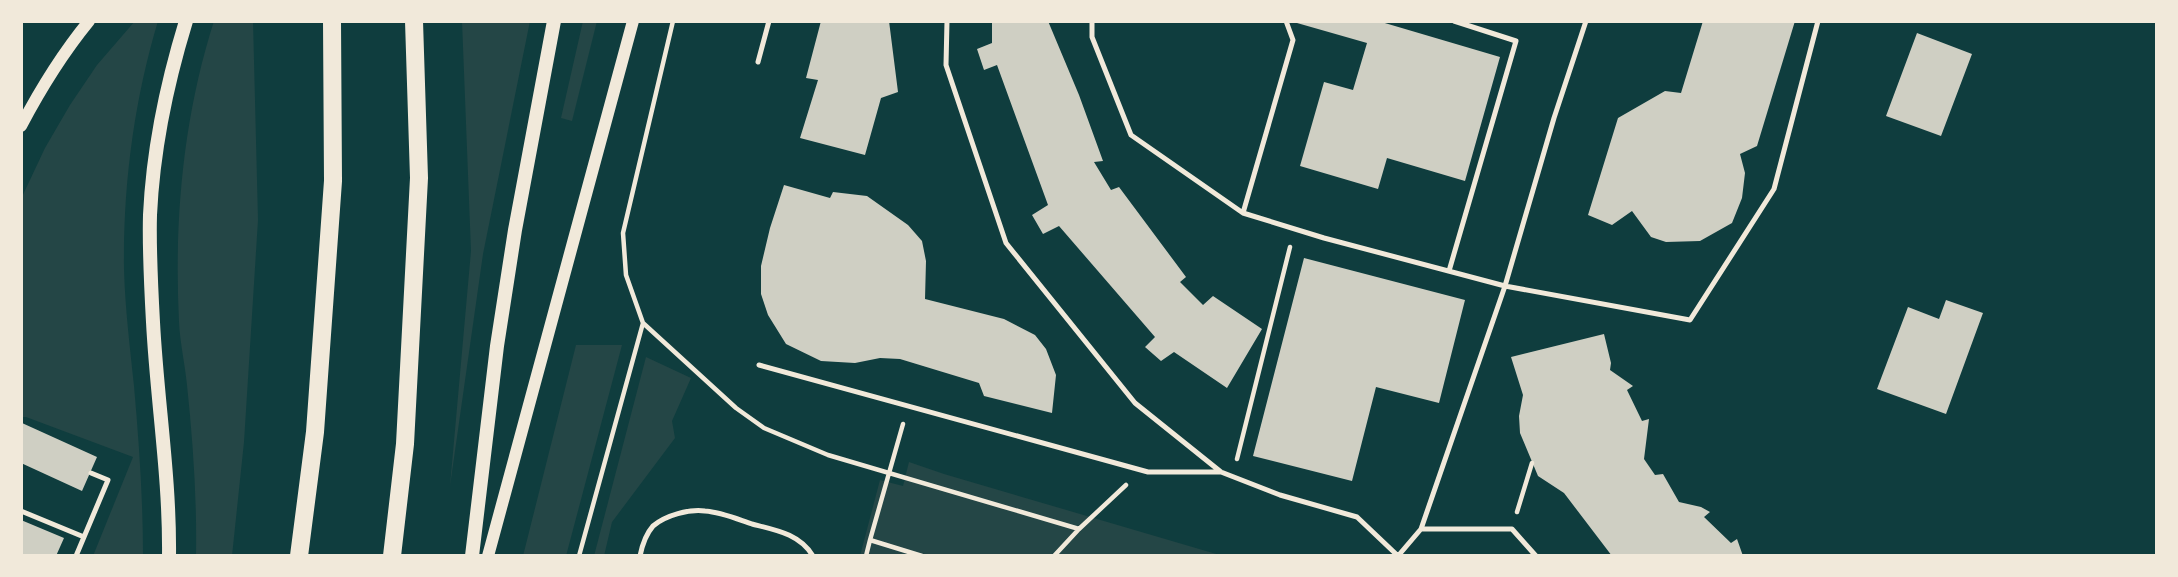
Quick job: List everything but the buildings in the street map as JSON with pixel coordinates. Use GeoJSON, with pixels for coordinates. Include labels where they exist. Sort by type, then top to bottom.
{"type":"FeatureCollection","features":[{"type":"Feature","properties":{"kind":"main road"},"geometry":{"type":"LineString","coordinates":[[169,556],[153,324],[150,215],[165,102],[186,21]]}},
{"type":"Feature","properties":{"kind":"main road"},"geometry":{"type":"LineString","coordinates":[[299,556],[315,432],[332,181],[332,21]]}},
{"type":"Feature","properties":{"kind":"main road"},"geometry":{"type":"LineString","coordinates":[[392,556],[405,444],[419,178],[414,21]]}},
{"type":"Feature","properties":{"kind":"main road"},"geometry":{"type":"LineString","coordinates":[[471,556],[497,346],[515,230],[554,21]]}},
{"type":"Feature","properties":{"kind":"street"},"geometry":{"type":"LineString","coordinates":[[21,126],[59,60],[89,21]]}},
{"type":"Feature","properties":{"kind":"street"},"geometry":{"type":"LineString","coordinates":[[488,556],[633,21]]}},
{"type":"Feature","properties":{"kind":"lane"},"geometry":{"type":"LineString","coordinates":[[758,62],[769,21]]}},
{"type":"Feature","properties":{"kind":"lane"},"geometry":{"type":"LineString","coordinates":[[947,21],[946,65],[1006,243],[1135,403],[1222,472],[1280,495],[1357,517],[1398,555],[1422,528],[1505,286],[1554,118],[1586,21]]}},
{"type":"Feature","properties":{"kind":"lane"},"geometry":{"type":"LineString","coordinates":[[1092,21],[1092,37],[1131,135],[1243,213],[1505,286],[1690,320],[1774,189],[1818,21]]}},
{"type":"Feature","properties":{"kind":"lane"},"geometry":{"type":"LineString","coordinates":[[1243,213],[1293,40],[1286,21]]}},
{"type":"Feature","properties":{"kind":"lane"},"geometry":{"type":"LineString","coordinates":[[1449,271],[1516,41],[1454,21]]}},
{"type":"Feature","properties":{"kind":"lane"},"geometry":{"type":"LineString","coordinates":[[759,366],[1148,472],[1222,472]]}},
{"type":"Feature","properties":{"kind":"lane"},"geometry":{"type":"LineString","coordinates":[[76,556],[108,480],[91,473]]}},
{"type":"Feature","properties":{"kind":"lane"},"geometry":{"type":"LineString","coordinates":[[21,511],[83,537]]}},
{"type":"Feature","properties":{"kind":"lane"},"geometry":{"type":"LineString","coordinates":[[640,556],[643,543],[653,526],[671,516],[688,511],[707,511],[791,535],[808,547],[813,556]]}},
{"type":"Feature","properties":{"kind":"lane"},"geometry":{"type":"LineString","coordinates":[[1422,528],[1512,528],[1536,556]]}},
{"type":"Feature","properties":{"kind":"path"},"geometry":{"type":"LineString","coordinates":[[673,21],[622,233],[626,275],[643,323],[736,408],[764,428],[828,455],[1079,529]]}},
{"type":"Feature","properties":{"kind":"path"},"geometry":{"type":"LineString","coordinates":[[1233,477],[1287,257]]}},
{"type":"Feature","properties":{"kind":"path"},"geometry":{"type":"LineString","coordinates":[[579,556],[643,323]]}},
{"type":"Feature","properties":{"kind":"path"},"geometry":{"type":"LineString","coordinates":[[866,556],[908,407]]}},
{"type":"Feature","properties":{"kind":"path"},"geometry":{"type":"LineString","coordinates":[[1512,528],[1532,463]]}},
{"type":"Feature","properties":{"kind":"path"},"geometry":{"type":"LineString","coordinates":[[1054,556],[1126,485],[1148,472]]}},
{"type":"Feature","properties":{"kind":"path"},"geometry":{"type":"LineString","coordinates":[[870,540],[922,556]]}},
{"type":"Feature","properties":{"kind":"shaded area"},"geometry":{"type":"Polygon","coordinates":[[[135,21],[158,21],[136,112],[124,238],[125,298],[140,471],[143,556],[93,556],[133,457],[21,417],[21,199],[45,148],[70,105],[97,65],[135,21]]]}},
{"type":"Feature","properties":{"kind":"shaded area"},"geometry":{"type":"Polygon","coordinates":[[[214,21],[253,21],[258,220],[244,442],[232,556],[196,556],[193,449],[179,322],[178,246],[188,132],[203,58],[214,21]]]}},
{"type":"Feature","properties":{"kind":"shaded area"},"geometry":{"type":"Polygon","coordinates":[[[462,21],[530,21],[483,254],[450,486],[471,251],[462,21]]]}},
{"type":"Feature","properties":{"kind":"shaded area"},"geometry":{"type":"Polygon","coordinates":[[[583,21],[597,21],[572,121],[561,118],[583,21]]]}},
{"type":"Feature","properties":{"kind":"shaded area"},"geometry":{"type":"Polygon","coordinates":[[[576,345],[622,345],[566,556],[523,556],[576,345]]]}},
{"type":"Feature","properties":{"kind":"shaded area"},"geometry":{"type":"Polygon","coordinates":[[[646,357],[691,378],[672,421],[675,438],[612,522],[604,556],[594,556],[646,357]]]}},
{"type":"Feature","properties":{"kind":"shaded area"},"geometry":{"type":"Polygon","coordinates":[[[909,462],[1223,556],[860,556],[880,480],[903,486],[909,462]]]}}]}
